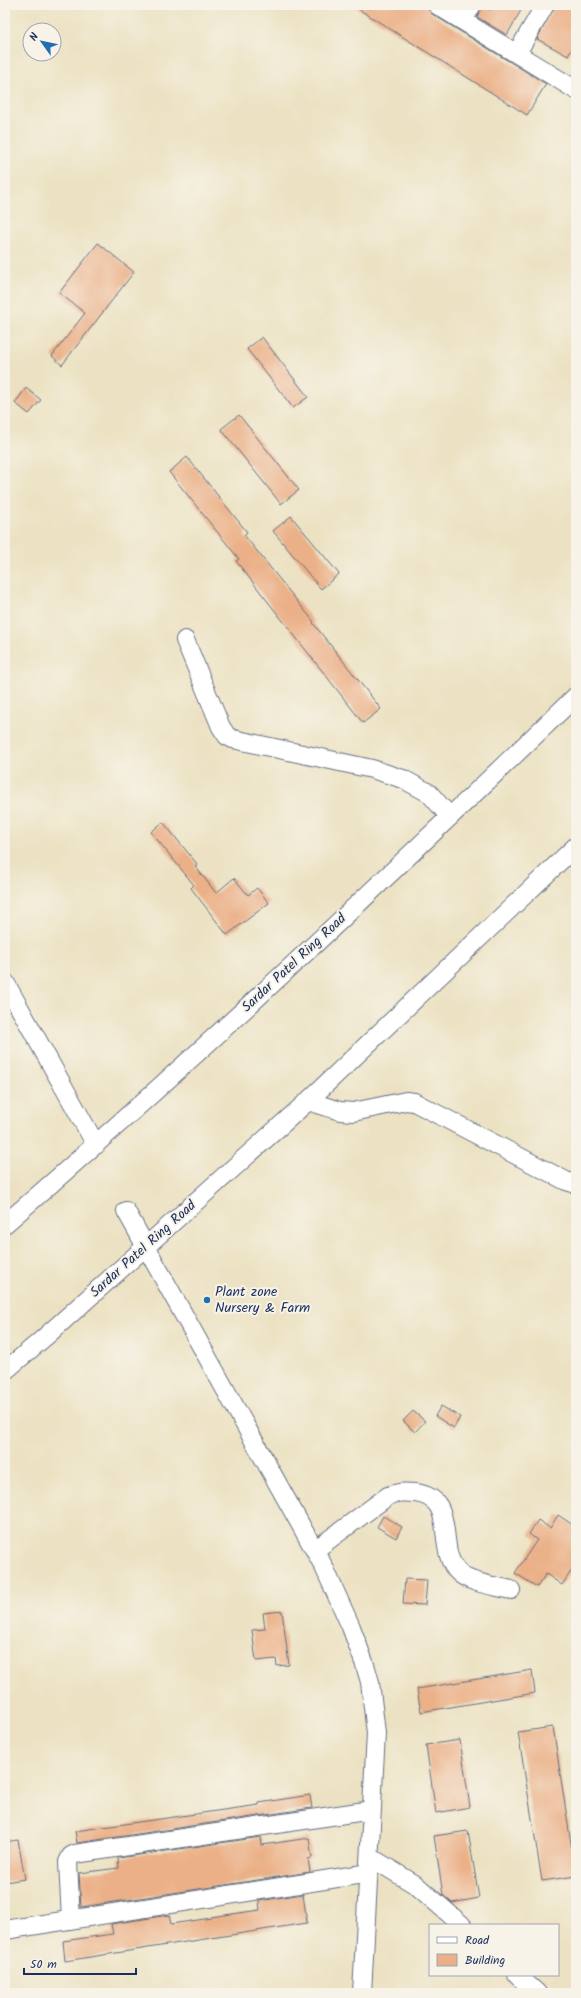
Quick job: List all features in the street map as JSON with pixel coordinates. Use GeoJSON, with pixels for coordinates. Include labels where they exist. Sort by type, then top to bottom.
{"type":"FeatureCollection","features":[{"type":"Feature","properties":{"kind":"street"},"geometry":{"type":"LineString","coordinates":[[437,5],[467,13],[517,53],[576,90]]}},
{"type":"Feature","properties":{"kind":"street"},"geometry":{"type":"LineString","coordinates":[[517,53],[545,5]]}},
{"type":"Feature","properties":{"kind":"street"},"geometry":{"type":"LineString","coordinates":[[185,640],[220,727],[227,736],[233,739],[372,769],[403,779],[429,793],[450,817]]}},
{"type":"Feature","properties":{"kind":"street","name":"Sardar Patel Ring Road"},"geometry":{"type":"LineString","coordinates":[[5,1224],[96,1145],[391,874],[576,696]]}},
{"type":"Feature","properties":{"kind":"street","name":"Sardar Patel Ring Road"},"geometry":{"type":"LineString","coordinates":[[5,1371],[308,1101],[576,846]]}},
{"type":"Feature","properties":{"kind":"street"},"geometry":{"type":"LineString","coordinates":[[5,982],[96,1145]]}},
{"type":"Feature","properties":{"kind":"street"},"geometry":{"type":"LineString","coordinates":[[308,1101],[340,1111],[353,1112],[406,1101],[414,1102],[566,1181],[576,1184]]}},
{"type":"Feature","properties":{"kind":"street"},"geometry":{"type":"LineString","coordinates":[[126,1212],[315,1550],[351,1628],[370,1682],[376,1733],[362,1993]]}},
{"type":"Feature","properties":{"kind":"street"},"geometry":{"type":"LineString","coordinates":[[315,1550],[388,1496],[401,1492],[428,1495],[439,1506],[451,1559],[459,1573],[466,1578],[511,1590]]}},
{"type":"Feature","properties":{"kind":"street"},"geometry":{"type":"LineString","coordinates":[[71,1920],[68,1862],[71,1856],[75,1854],[372,1810]]}},
{"type":"Feature","properties":{"kind":"street"},"geometry":{"type":"LineString","coordinates":[[5,1930],[71,1920],[370,1865],[416,1885],[461,1924]]}},
{"type":"Feature","properties":{"kind":"street"},"geometry":{"type":"LineString","coordinates":[[518,1976],[537,1993]]}},
{"type":"Feature","properties":{"kind":"building"},"geometry":{"type":"Polygon","coordinates":[[[352,5],[427,5],[432,14],[546,84],[527,115],[352,5]]]}},
{"type":"Feature","properties":{"kind":"building"},"geometry":{"type":"Polygon","coordinates":[[[482,5],[490,10],[493,5],[524,5],[507,35],[477,17],[482,5]]]}},
{"type":"Feature","properties":{"kind":"building"},"geometry":{"type":"Polygon","coordinates":[[[555,5],[576,5],[576,42],[568,56],[537,39],[555,5]]]}},
{"type":"Feature","properties":{"kind":"building"},"geometry":{"type":"Polygon","coordinates":[[[98,243],[134,272],[62,365],[52,356],[85,313],[59,293],[98,243]]]}},
{"type":"Feature","properties":{"kind":"building"},"geometry":{"type":"Polygon","coordinates":[[[262,337],[308,397],[293,408],[247,349],[262,337]]]}},
{"type":"Feature","properties":{"kind":"building"},"geometry":{"type":"Polygon","coordinates":[[[26,388],[41,400],[29,414],[15,403],[26,388]]]}},
{"type":"Feature","properties":{"kind":"building"},"geometry":{"type":"Polygon","coordinates":[[[239,415],[299,490],[281,504],[221,429],[239,415]]]}},
{"type":"Feature","properties":{"kind":"building"},"geometry":{"type":"Polygon","coordinates":[[[187,457],[247,532],[244,535],[381,709],[363,723],[236,561],[239,559],[169,472],[187,457]]]}},
{"type":"Feature","properties":{"kind":"building"},"geometry":{"type":"Polygon","coordinates":[[[291,516],[339,574],[321,589],[273,531],[291,516]]]}},
{"type":"Feature","properties":{"kind":"building"},"geometry":{"type":"Polygon","coordinates":[[[163,822],[197,864],[195,866],[216,893],[234,878],[248,895],[257,888],[269,903],[227,935],[191,888],[194,885],[151,832],[163,822]]]}},
{"type":"Feature","properties":{"kind":"building"},"geometry":{"type":"Polygon","coordinates":[[[441,1406],[460,1417],[454,1428],[435,1416],[441,1406]]]}},
{"type":"Feature","properties":{"kind":"building"},"geometry":{"type":"Polygon","coordinates":[[[413,1411],[425,1421],[415,1432],[403,1421],[413,1411]]]}},
{"type":"Feature","properties":{"kind":"building"},"geometry":{"type":"Polygon","coordinates":[[[558,1515],[576,1527],[576,1564],[562,1585],[546,1574],[537,1587],[515,1573],[537,1540],[529,1534],[538,1520],[550,1528],[558,1515]]]}},
{"type":"Feature","properties":{"kind":"building"},"geometry":{"type":"Polygon","coordinates":[[[383,1516],[402,1527],[396,1538],[377,1527],[383,1516]]]}},
{"type":"Feature","properties":{"kind":"building"},"geometry":{"type":"Polygon","coordinates":[[[405,1579],[427,1580],[425,1605],[403,1604],[405,1579]]]}},
{"type":"Feature","properties":{"kind":"building"},"geometry":{"type":"Polygon","coordinates":[[[282,1611],[289,1665],[277,1666],[276,1659],[256,1661],[252,1630],[265,1629],[263,1613],[282,1611]]]}},
{"type":"Feature","properties":{"kind":"building"},"geometry":{"type":"Polygon","coordinates":[[[532,1670],[535,1693],[421,1712],[417,1689],[532,1670]]]}},
{"type":"Feature","properties":{"kind":"building"},"geometry":{"type":"Polygon","coordinates":[[[553,1727],[576,1876],[542,1881],[518,1732],[553,1727]]]}},
{"type":"Feature","properties":{"kind":"building"},"geometry":{"type":"Polygon","coordinates":[[[460,1740],[470,1807],[436,1813],[426,1745],[460,1740]]]}},
{"type":"Feature","properties":{"kind":"building"},"geometry":{"type":"Polygon","coordinates":[[[310,1795],[312,1808],[77,1843],[75,1831],[259,1805],[259,1803],[310,1795]]]}},
{"type":"Feature","properties":{"kind":"building"},"geometry":{"type":"Polygon","coordinates":[[[468,1831],[479,1898],[452,1903],[443,1895],[434,1836],[468,1831]]]}},
{"type":"Feature","properties":{"kind":"building"},"geometry":{"type":"Polygon","coordinates":[[[261,1837],[262,1845],[309,1838],[312,1858],[308,1859],[310,1872],[81,1907],[79,1873],[119,1868],[118,1858],[261,1837]]]}},
{"type":"Feature","properties":{"kind":"building"},"geometry":{"type":"Polygon","coordinates":[[[18,1840],[25,1879],[5,1882],[5,1842],[18,1840]]]}},
{"type":"Feature","properties":{"kind":"building"},"geometry":{"type":"Polygon","coordinates":[[[303,1894],[307,1923],[65,1961],[63,1941],[113,1934],[111,1924],[169,1915],[171,1924],[211,1918],[260,1910],[259,1901],[303,1894]]]}},
{"type":"Feature","properties":{"kind":"place","name":"Plant zone Nursery & Farm"},"geometry":{"type":"Point","coordinates":[207,1300]}}]}
